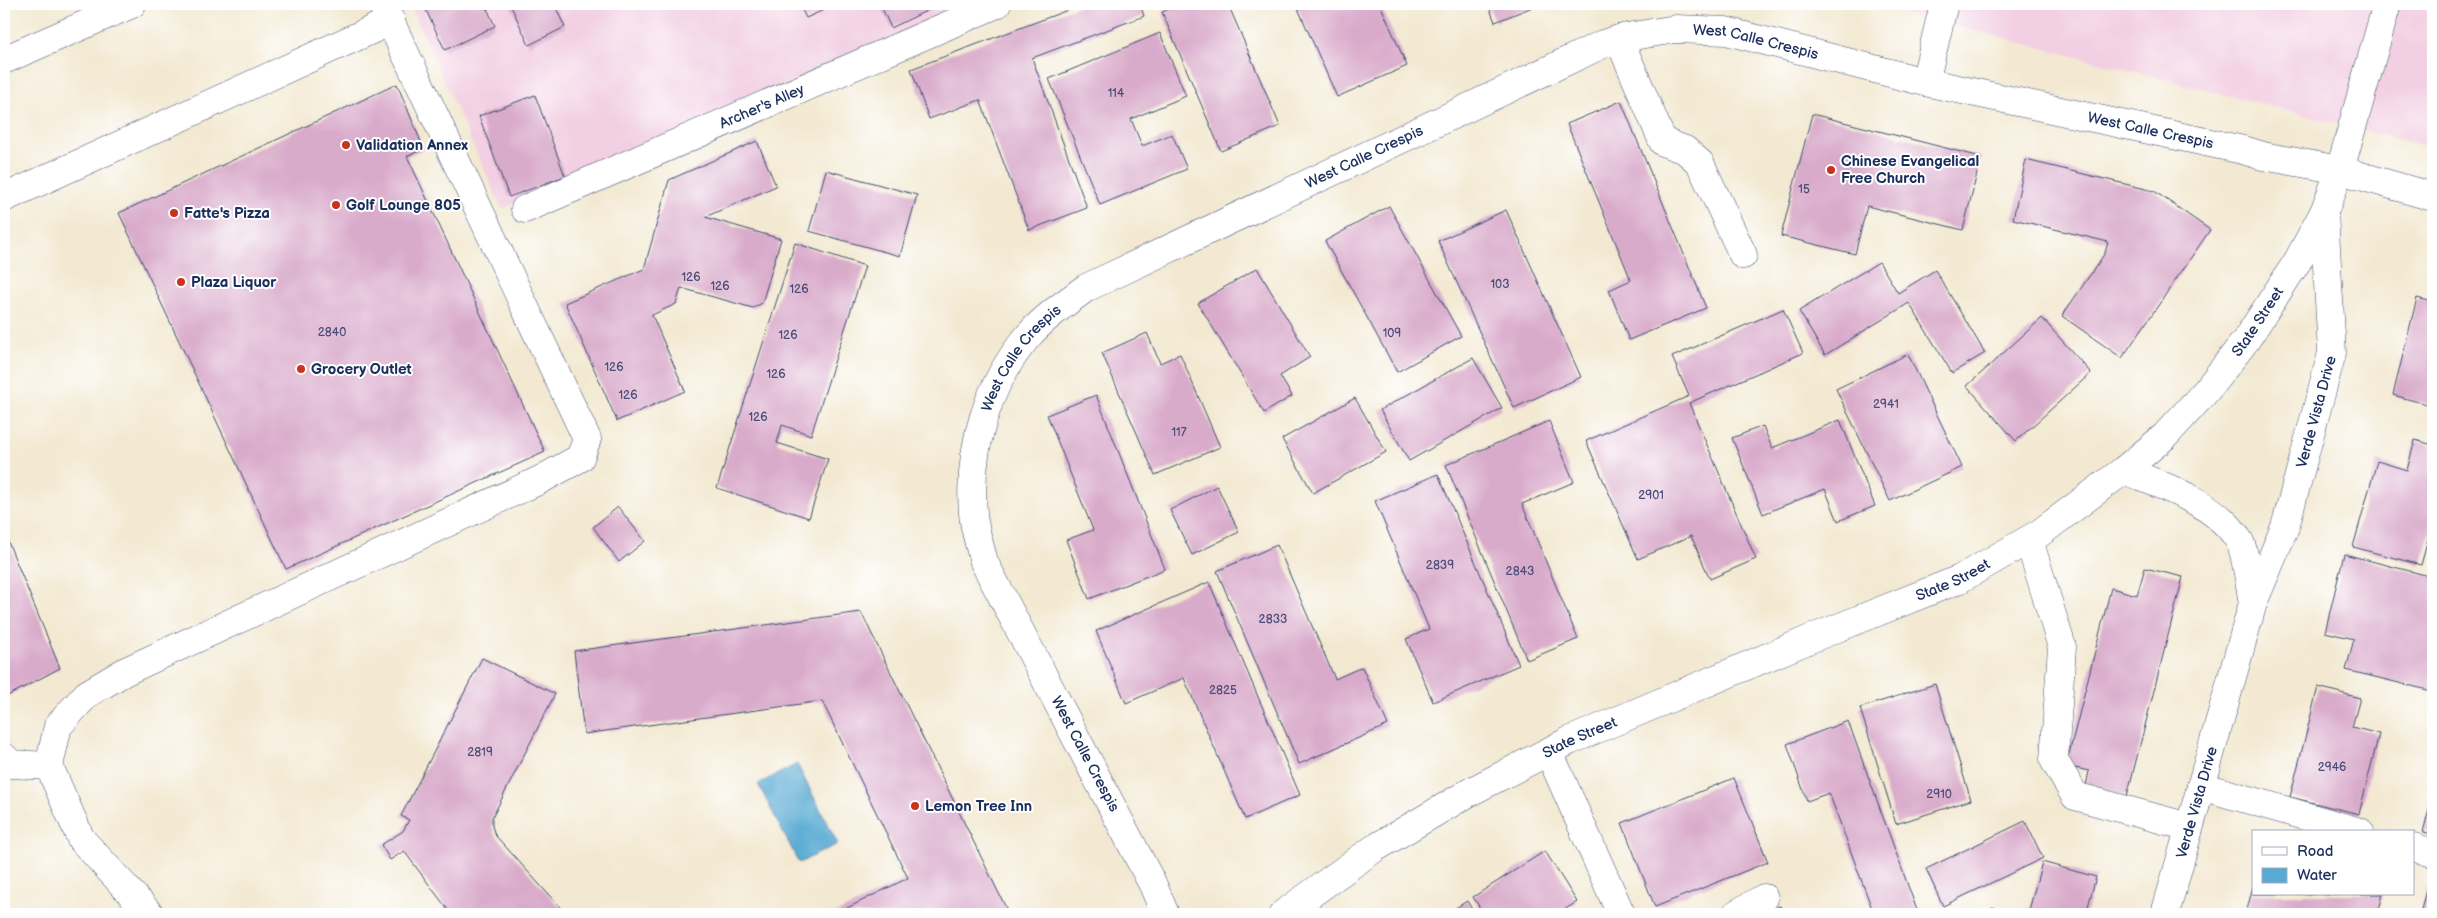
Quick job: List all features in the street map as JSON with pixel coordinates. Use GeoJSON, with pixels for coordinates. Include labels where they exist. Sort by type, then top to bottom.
{"type":"FeatureCollection","features":[{"type":"Feature","properties":{"kind":"street"},"geometry":{"type":"LineString","coordinates":[[4,60],[132,4]]}},
{"type":"Feature","properties":{"kind":"street","name":"Archer's Alley"},"geometry":{"type":"LineString","coordinates":[[525,209],[998,4]]}},
{"type":"Feature","properties":{"kind":"street"},"geometry":{"type":"LineString","coordinates":[[1924,82],[1944,4]]}},
{"type":"Feature","properties":{"kind":"street","name":"State Street"},"geometry":{"type":"LineString","coordinates":[[1283,914],[1375,848],[1470,792],[1569,741],[1815,637],[1960,579],[2029,540],[2124,470],[2165,436],[2206,391],[2246,340],[2297,262],[2324,212],[2340,170],[2387,4]]}},
{"type":"Feature","properties":{"kind":"street"},"geometry":{"type":"LineString","coordinates":[[4,198],[387,12],[587,439],[580,458],[540,480],[126,671],[87,694],[58,726],[49,766],[80,839],[150,914]]}},
{"type":"Feature","properties":{"kind":"street","name":"West Calle Crespis"},"geometry":{"type":"LineString","coordinates":[[1165,914],[1148,876],[984,562],[973,514],[973,466],[982,418],[1002,374],[1030,334],[1047,317],[1086,288],[1604,44],[1619,39],[1676,29],[1726,31],[1924,82],[2263,156],[2340,170],[2433,197]]}},
{"type":"Feature","properties":{"kind":"street"},"geometry":{"type":"LineString","coordinates":[[1619,39],[1663,142],[1685,150],[1700,163],[1743,255]]}},
{"type":"Feature","properties":{"kind":"street","name":"Verde Vista Drive"},"geometry":{"type":"LineString","coordinates":[[2164,914],[2253,603],[2285,527],[2332,353],[2324,212]]}},
{"type":"Feature","properties":{"kind":"street","name":"Verde Vista Drive"},"geometry":{"type":"LineString","coordinates":[[2124,470],[2198,504],[2222,520],[2240,544],[2253,603]]}},
{"type":"Feature","properties":{"kind":"street"},"geometry":{"type":"LineString","coordinates":[[2029,540],[2062,647],[2054,760],[2075,796],[2189,827]]}},
{"type":"Feature","properties":{"kind":"street"},"geometry":{"type":"LineString","coordinates":[[1549,752],[1621,914]]}},
{"type":"Feature","properties":{"kind":"street"},"geometry":{"type":"LineString","coordinates":[[4,757],[11,764],[49,766]]}},
{"type":"Feature","properties":{"kind":"street"},"geometry":{"type":"LineString","coordinates":[[2201,786],[2353,830]]}},
{"type":"Feature","properties":{"kind":"street"},"geometry":{"type":"LineString","coordinates":[[2414,847],[2433,853]]}},
{"type":"Feature","properties":{"kind":"street"},"geometry":{"type":"LineString","coordinates":[[1736,914],[1764,898]]}},
{"type":"Feature","properties":{"kind":"shaded area"},"geometry":{"type":"Polygon","coordinates":[[[409,4],[968,4],[502,209],[409,4]]]}},
{"type":"Feature","properties":{"kind":"shaded area"},"geometry":{"type":"Polygon","coordinates":[[[1870,4],[2433,4],[2433,148],[1870,4]]]}},
{"type":"Feature","properties":{"kind":"water"},"geometry":{"type":"Polygon","coordinates":[[[797,764],[838,844],[799,863],[758,784],[797,764]]]}},
{"type":"Feature","properties":{"kind":"building"},"geometry":{"type":"Polygon","coordinates":[[[423,4],[485,4],[495,26],[445,50],[423,4]]]}},
{"type":"Feature","properties":{"kind":"building"},"geometry":{"type":"Polygon","coordinates":[[[510,4],[554,4],[565,27],[529,45],[510,4]]]}},
{"type":"Feature","properties":{"kind":"building"},"geometry":{"type":"Polygon","coordinates":[[[799,4],[837,4],[806,18],[799,4]]]}},
{"type":"Feature","properties":{"kind":"building"},"geometry":{"type":"Polygon","coordinates":[[[880,4],[941,4],[891,28],[880,4]]]}},
{"type":"Feature","properties":{"kind":"building"},"geometry":{"type":"Polygon","coordinates":[[[1084,4],[1140,4],[1144,16],[1032,58],[1087,208],[1029,230],[980,100],[929,119],[911,69],[1084,4]]]}},
{"type":"Feature","properties":{"kind":"building"},"geometry":{"type":"Polygon","coordinates":[[[1181,4],[1228,4],[1280,126],[1221,151],[1162,12],[1181,4]]]}},
{"type":"Feature","properties":{"kind":"building"},"geometry":{"type":"Polygon","coordinates":[[[1296,4],[1380,4],[1407,66],[1337,97],[1296,4]]]}},
{"type":"Feature","properties":{"kind":"building"},"geometry":{"type":"Polygon","coordinates":[[[1488,4],[1540,4],[1495,22],[1488,4]]]}},
{"type":"Feature","properties":{"kind":"building"},"geometry":{"type":"Polygon","coordinates":[[[1160,33],[1186,96],[1131,119],[1142,146],[1172,134],[1187,169],[1100,205],[1049,79],[1160,33]]]}},
{"type":"Feature","properties":{"kind":"building"},"geometry":{"type":"Polygon","coordinates":[[[397,84],[424,149],[407,156],[545,452],[286,569],[119,213],[397,84]]]}},
{"type":"Feature","properties":{"kind":"building"},"geometry":{"type":"Polygon","coordinates":[[[535,95],[565,176],[509,197],[479,116],[535,95]]]}},
{"type":"Feature","properties":{"kind":"building"},"geometry":{"type":"Polygon","coordinates":[[[1621,101],[1706,308],[1629,340],[1609,290],[1631,280],[1567,124],[1621,101]]]}},
{"type":"Feature","properties":{"kind":"building"},"geometry":{"type":"Polygon","coordinates":[[[1812,114],[1981,157],[1963,230],[1867,206],[1855,254],[1781,236],[1812,114]]]}},
{"type":"Feature","properties":{"kind":"building"},"geometry":{"type":"Polygon","coordinates":[[[757,141],[776,186],[705,217],[781,239],[762,303],[753,308],[681,288],[676,304],[652,315],[685,391],[617,421],[565,303],[644,269],[669,180],[757,141]]]}},
{"type":"Feature","properties":{"kind":"building"},"geometry":{"type":"Polygon","coordinates":[[[2026,160],[2154,191],[2210,230],[2122,358],[2062,316],[2105,253],[2108,242],[2013,219],[2026,160]]]}},
{"type":"Feature","properties":{"kind":"building"},"geometry":{"type":"Polygon","coordinates":[[[826,170],[917,195],[900,256],[809,231],[826,170]]]}},
{"type":"Feature","properties":{"kind":"building"},"geometry":{"type":"Polygon","coordinates":[[[1389,206],[1461,336],[1397,372],[1325,241],[1389,206]]]}},
{"type":"Feature","properties":{"kind":"building"},"geometry":{"type":"Polygon","coordinates":[[[1506,210],[1581,377],[1514,408],[1438,241],[1506,210]]]}},
{"type":"Feature","properties":{"kind":"building"},"geometry":{"type":"Polygon","coordinates":[[[795,243],[865,266],[811,435],[782,425],[777,443],[828,459],[809,518],[717,488],[795,243]]]}},
{"type":"Feature","properties":{"kind":"building"},"geometry":{"type":"Polygon","coordinates":[[[1879,262],[1898,293],[1935,270],[1985,353],[1952,373],[1909,303],[1825,355],[1799,311],[1879,262]]]}},
{"type":"Feature","properties":{"kind":"building"},"geometry":{"type":"Polygon","coordinates":[[[1257,268],[1310,357],[1280,376],[1292,396],[1264,413],[1198,303],[1257,268]]]}},
{"type":"Feature","properties":{"kind":"building"},"geometry":{"type":"Polygon","coordinates":[[[2417,298],[2433,302],[2433,406],[2393,395],[2417,298]]]}},
{"type":"Feature","properties":{"kind":"building"},"geometry":{"type":"Polygon","coordinates":[[[1783,309],[1803,353],[1689,403],[1756,559],[1710,579],[1691,536],[1638,559],[1586,441],[1689,396],[1672,357],[1783,309]]]}},
{"type":"Feature","properties":{"kind":"building"},"geometry":{"type":"Polygon","coordinates":[[[2042,318],[2091,373],[2016,441],[1967,386],[2042,318]]]}},
{"type":"Feature","properties":{"kind":"building"},"geometry":{"type":"Polygon","coordinates":[[[1147,333],[1160,363],[1180,354],[1220,447],[1155,475],[1102,353],[1147,333]]]}},
{"type":"Feature","properties":{"kind":"building"},"geometry":{"type":"Polygon","coordinates":[[[1908,354],[1962,467],[1890,501],[1836,389],[1908,354]]]}},
{"type":"Feature","properties":{"kind":"building"},"geometry":{"type":"Polygon","coordinates":[[[1473,358],[1502,408],[1409,461],[1380,410],[1473,358]]]}},
{"type":"Feature","properties":{"kind":"building"},"geometry":{"type":"Polygon","coordinates":[[[1096,395],[1165,569],[1089,599],[1066,540],[1093,530],[1047,415],[1096,395]]]}},
{"type":"Feature","properties":{"kind":"building"},"geometry":{"type":"Polygon","coordinates":[[[1355,398],[1386,452],[1313,493],[1282,439],[1355,398]]]}},
{"type":"Feature","properties":{"kind":"building"},"geometry":{"type":"Polygon","coordinates":[[[1840,420],[1875,506],[1838,521],[1825,489],[1763,514],[1732,438],[1763,426],[1772,448],[1840,420]]]}},
{"type":"Feature","properties":{"kind":"building"},"geometry":{"type":"Polygon","coordinates":[[[1549,421],[1574,482],[1522,504],[1578,639],[1527,660],[1446,465],[1549,421]]]}},
{"type":"Feature","properties":{"kind":"building"},"geometry":{"type":"Polygon","coordinates":[[[2415,440],[2433,445],[2433,522],[2421,565],[2353,547],[2377,461],[2407,470],[2415,440]]]}},
{"type":"Feature","properties":{"kind":"building"},"geometry":{"type":"Polygon","coordinates":[[[1438,474],[1519,665],[1433,702],[1406,639],[1429,629],[1375,501],[1438,474]]]}},
{"type":"Feature","properties":{"kind":"building"},"geometry":{"type":"Polygon","coordinates":[[[1217,486],[1239,532],[1192,555],[1170,510],[1217,486]]]}},
{"type":"Feature","properties":{"kind":"building"},"geometry":{"type":"Polygon","coordinates":[[[618,507],[645,541],[619,562],[593,527],[618,507]]]}},
{"type":"Feature","properties":{"kind":"building"},"geometry":{"type":"Polygon","coordinates":[[[4,532],[60,668],[4,698],[4,532]]]}},
{"type":"Feature","properties":{"kind":"building"},"geometry":{"type":"Polygon","coordinates":[[[1277,545],[1335,679],[1362,667],[1388,725],[1299,764],[1217,571],[1277,545]]]}},
{"type":"Feature","properties":{"kind":"building"},"geometry":{"type":"Polygon","coordinates":[[[2344,554],[2433,577],[2432,691],[2346,670],[2354,639],[2325,632],[2344,554]]]}},
{"type":"Feature","properties":{"kind":"building"},"geometry":{"type":"Polygon","coordinates":[[[2145,568],[2183,577],[2127,796],[2086,786],[2089,771],[2066,766],[2111,588],[2137,595],[2145,568]]]}},
{"type":"Feature","properties":{"kind":"building"},"geometry":{"type":"Polygon","coordinates":[[[1209,582],[1300,795],[1245,819],[1184,678],[1126,703],[1096,631],[1209,582]]]}},
{"type":"Feature","properties":{"kind":"building","name":"Lemon Tree Inn"},"geometry":{"type":"Polygon","coordinates":[[[861,612],[1009,914],[835,914],[908,878],[822,701],[584,734],[574,651],[861,612]]]}},
{"type":"Feature","properties":{"kind":"building"},"geometry":{"type":"Polygon","coordinates":[[[482,658],[555,694],[492,818],[492,826],[495,835],[566,914],[451,914],[404,851],[390,860],[381,845],[403,831],[409,820],[401,816],[482,658]]]}},
{"type":"Feature","properties":{"kind":"building"},"geometry":{"type":"Polygon","coordinates":[[[1935,684],[1971,800],[1896,824],[1860,708],[1935,684]]]}},
{"type":"Feature","properties":{"kind":"building"},"geometry":{"type":"Polygon","coordinates":[[[2318,687],[2360,698],[2352,727],[2379,734],[2359,814],[2290,797],[2318,687]]]}},
{"type":"Feature","properties":{"kind":"building"},"geometry":{"type":"Polygon","coordinates":[[[1848,721],[1918,913],[1874,914],[1829,793],[1807,801],[1787,744],[1848,721]]]}},
{"type":"Feature","properties":{"kind":"building"},"geometry":{"type":"Polygon","coordinates":[[[1734,778],[1768,862],[1655,907],[1622,823],[1734,778]]]}},
{"type":"Feature","properties":{"kind":"building"},"geometry":{"type":"Polygon","coordinates":[[[2433,795],[2433,834],[2423,832],[2433,795]]]}},
{"type":"Feature","properties":{"kind":"building"},"geometry":{"type":"Polygon","coordinates":[[[2025,821],[2043,858],[1943,906],[1926,869],[2025,821]]]}},
{"type":"Feature","properties":{"kind":"building"},"geometry":{"type":"Polygon","coordinates":[[[1545,851],[1577,902],[1557,914],[1484,914],[1473,897],[1545,851]]]}},
{"type":"Feature","properties":{"kind":"building"},"geometry":{"type":"Polygon","coordinates":[[[2042,862],[2096,877],[2086,914],[2028,914],[2042,862]]]}},
{"type":"Feature","properties":{"kind":"building"},"geometry":{"type":"Polygon","coordinates":[[[2427,886],[2433,887],[2433,914],[2420,914],[2427,886]]]}},
{"type":"Feature","properties":{"kind":"building"},"geometry":{"type":"Polygon","coordinates":[[[2252,890],[2252,896],[2382,896],[2378,914],[2246,914],[2252,890]]]}},
{"type":"Feature","properties":{"kind":"building"},"geometry":{"type":"Polygon","coordinates":[[[1467,901],[1475,914],[1446,914],[1467,901]]]}},
{"type":"Feature","properties":{"kind":"building"},"geometry":{"type":"Polygon","coordinates":[[[1780,906],[1784,914],[1766,914],[1780,906]]]}},
{"type":"Feature","properties":{"kind":"building"},"geometry":{"type":"Polygon","coordinates":[[[1992,907],[2015,914],[1990,914],[1992,907]]]}},
{"type":"Feature","properties":{"kind":"place","name":"Validation Annex"},"geometry":{"type":"Point","coordinates":[346,145]}},
{"type":"Feature","properties":{"kind":"place","name":"Chinese Evangelical Free Church"},"geometry":{"type":"Point","coordinates":[1831,170]}},
{"type":"Feature","properties":{"kind":"place","name":"Golf Lounge 805"},"geometry":{"type":"Point","coordinates":[336,205]}},
{"type":"Feature","properties":{"kind":"place","name":"Fatte's Pizza"},"geometry":{"type":"Point","coordinates":[174,213]}},
{"type":"Feature","properties":{"kind":"place","name":"Plaza Liquor"},"geometry":{"type":"Point","coordinates":[181,282]}},
{"type":"Feature","properties":{"kind":"place","name":"Grocery Outlet"},"geometry":{"type":"Point","coordinates":[301,369]}},
{"type":"Feature","properties":{"kind":"place","name":"Lemon Tree Inn"},"geometry":{"type":"Point","coordinates":[915,806]}}]}
